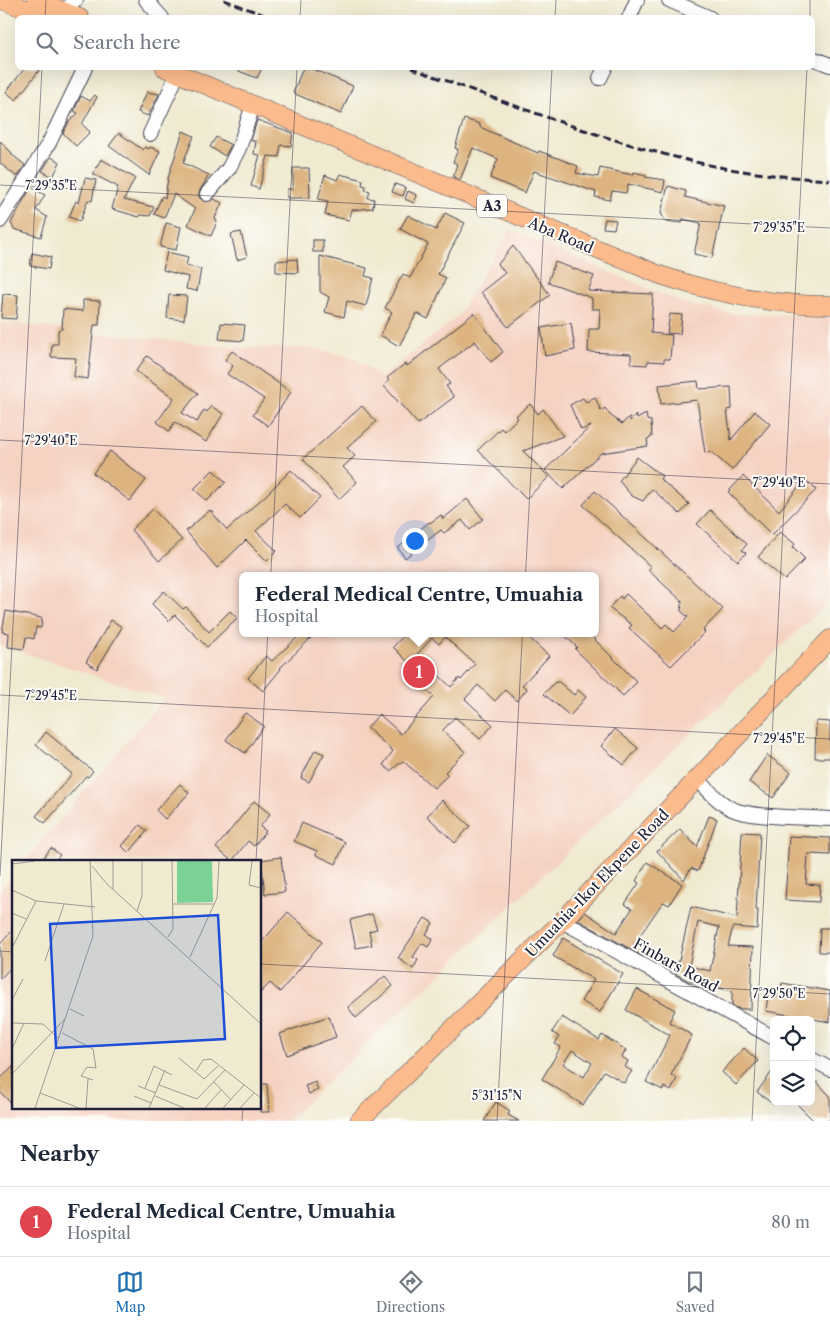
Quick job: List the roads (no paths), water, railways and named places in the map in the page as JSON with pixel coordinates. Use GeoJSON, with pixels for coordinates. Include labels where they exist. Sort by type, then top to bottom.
{"type":"FeatureCollection","features":[{"type":"Feature","properties":{"kind":"main road"},"geometry":{"type":"LineString","coordinates":[[2,0],[67,11]]}},
{"type":"Feature","properties":{"kind":"main road"},"geometry":{"type":"LineString","coordinates":[[36,0],[67,11]]}},
{"type":"Feature","properties":{"kind":"main road","name":"Aba Road"},"geometry":{"type":"LineString","coordinates":[[171,70],[253,105],[538,218],[664,264],[731,284],[768,290],[830,292]]}},
{"type":"Feature","properties":{"kind":"main road","name":"Aba Road"},"geometry":{"type":"LineString","coordinates":[[201,70],[538,218],[660,275],[710,291],[767,302],[830,305]]}},
{"type":"Feature","properties":{"kind":"main road","name":"Umuahia-Ikot Ekpene Road"},"geometry":{"type":"LineString","coordinates":[[358,1121],[562,921],[830,640]]}},
{"type":"Feature","properties":{"kind":"street"},"geometry":{"type":"LineString","coordinates":[[146,0],[159,15]]}},
{"type":"Feature","properties":{"kind":"street"},"geometry":{"type":"LineString","coordinates":[[630,15],[637,0]]}},
{"type":"Feature","properties":{"kind":"street"},"geometry":{"type":"LineString","coordinates":[[670,0],[703,15]]}},
{"type":"Feature","properties":{"kind":"street"},"geometry":{"type":"LineString","coordinates":[[815,59],[830,64]]}},
{"type":"Feature","properties":{"kind":"street"},"geometry":{"type":"LineString","coordinates":[[0,222],[49,144],[84,70]]}},
{"type":"Feature","properties":{"kind":"street"},"geometry":{"type":"LineString","coordinates":[[150,134],[171,70]]}},
{"type":"Feature","properties":{"kind":"street"},"geometry":{"type":"LineString","coordinates":[[207,194],[229,168],[239,148],[253,105]]}},
{"type":"Feature","properties":{"kind":"street"},"geometry":{"type":"LineString","coordinates":[[697,778],[712,795],[734,810],[754,814],[830,818]]}},
{"type":"Feature","properties":{"kind":"street","name":"Finbars Road"},"geometry":{"type":"LineString","coordinates":[[562,921],[770,1036]]}},
{"type":"Feature","properties":{"kind":"street"},"geometry":{"type":"LineString","coordinates":[[815,1061],[830,1069]]}},
{"type":"Feature","properties":{"kind":"railway"},"geometry":{"type":"LineString","coordinates":[[224,0],[264,15]]}},
{"type":"Feature","properties":{"kind":"railway"},"geometry":{"type":"LineString","coordinates":[[417,70],[550,118],[655,152],[708,165],[743,171],[830,180]]}},
{"type":"Feature","properties":{"kind":"place","name":"Federal Medical Centre, Umuahia"},"geometry":{"type":"Point","coordinates":[419,672]}}]}
